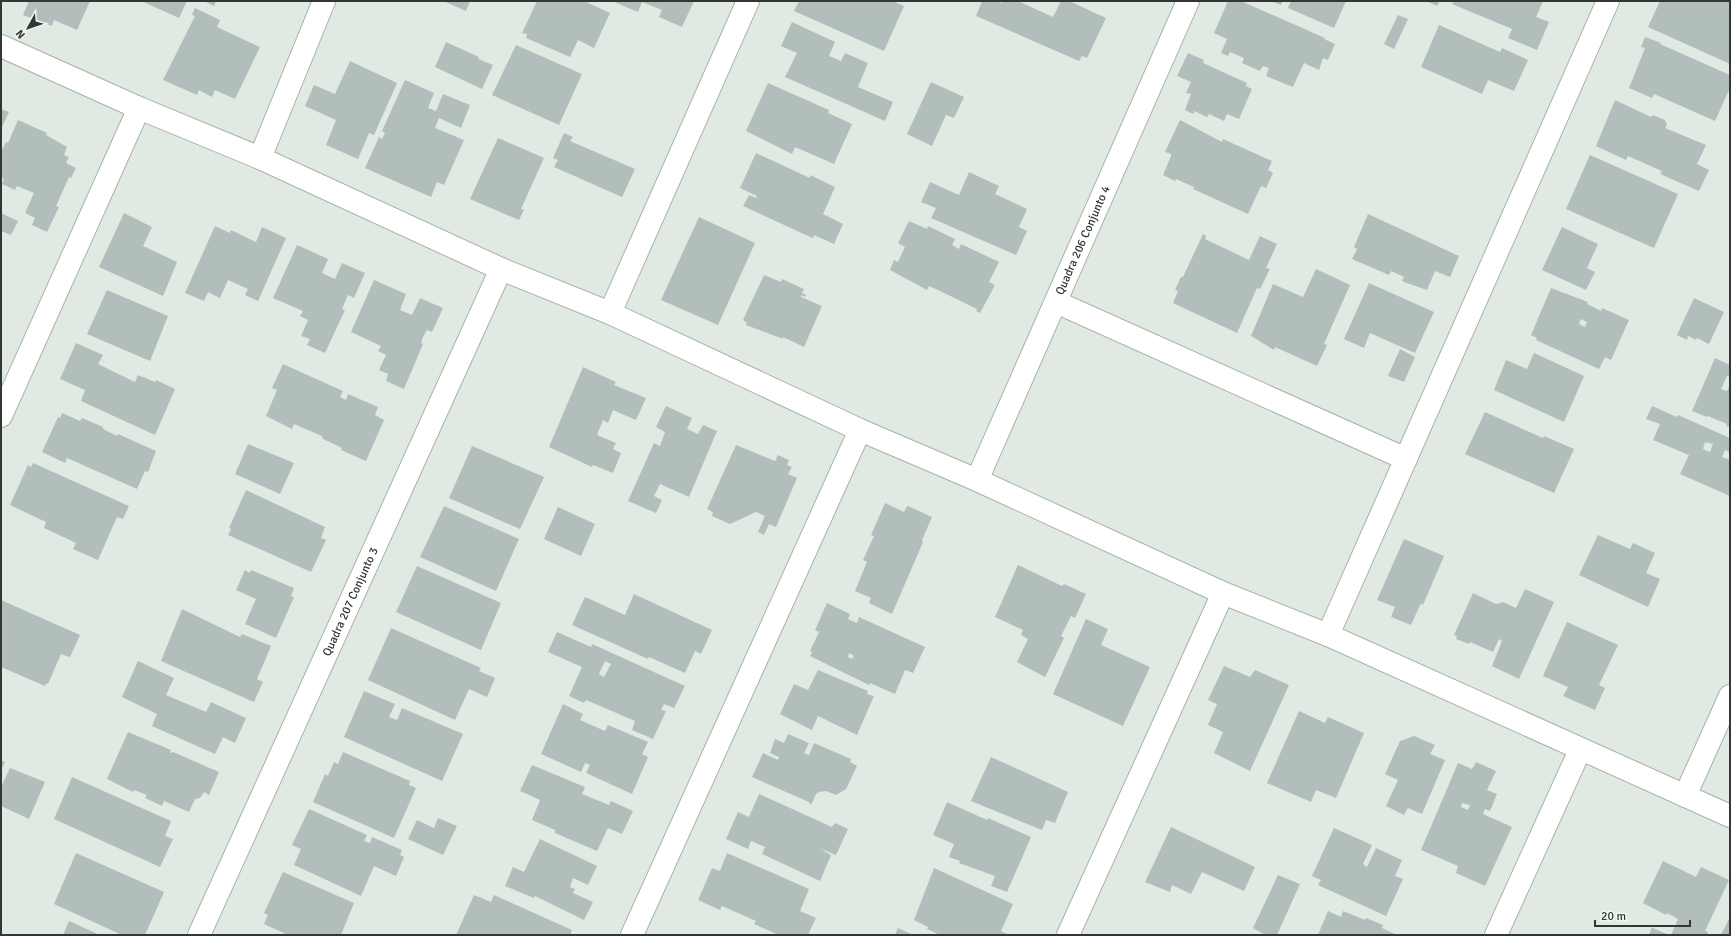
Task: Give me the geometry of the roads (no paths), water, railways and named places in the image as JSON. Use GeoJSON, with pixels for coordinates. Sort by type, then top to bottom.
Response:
{"type":"FeatureCollection","features":[{"type":"Feature","properties":{"kind":"street"},"geometry":{"type":"LineString","coordinates":[[260,158],[324,1]]}},
{"type":"Feature","properties":{"kind":"street"},"geometry":{"type":"LineString","coordinates":[[610,313],[748,1]]}},
{"type":"Feature","properties":{"kind":"street","name":"Quadra 206 Conjunto 4"},"geometry":{"type":"LineString","coordinates":[[977,480],[1188,1]]}},
{"type":"Feature","properties":{"kind":"street"},"geometry":{"type":"LineString","coordinates":[[1328,635],[1608,1]]}},
{"type":"Feature","properties":{"kind":"street"},"geometry":{"type":"LineString","coordinates":[[1,46],[139,108],[260,158],[501,269],[610,313],[860,430],[977,480],[1223,593],[1328,635],[1580,750],[1730,816]]}},
{"type":"Feature","properties":{"kind":"street"},"geometry":{"type":"LineString","coordinates":[[1,416],[139,108]]}},
{"type":"Feature","properties":{"kind":"street","name":"Quadra 207 Conjunto 3"},"geometry":{"type":"LineString","coordinates":[[198,935],[501,269]]}},
{"type":"Feature","properties":{"kind":"street"},"geometry":{"type":"LineString","coordinates":[[1056,302],[1406,459]]}},
{"type":"Feature","properties":{"kind":"street"},"geometry":{"type":"LineString","coordinates":[[632,935],[860,430]]}},
{"type":"Feature","properties":{"kind":"street"},"geometry":{"type":"LineString","coordinates":[[1068,935],[1223,593]]}},
{"type":"Feature","properties":{"kind":"street"},"geometry":{"type":"LineString","coordinates":[[1685,796],[1730,696]]}},
{"type":"Feature","properties":{"kind":"street"},"geometry":{"type":"LineString","coordinates":[[1496,935],[1580,750]]}}]}
